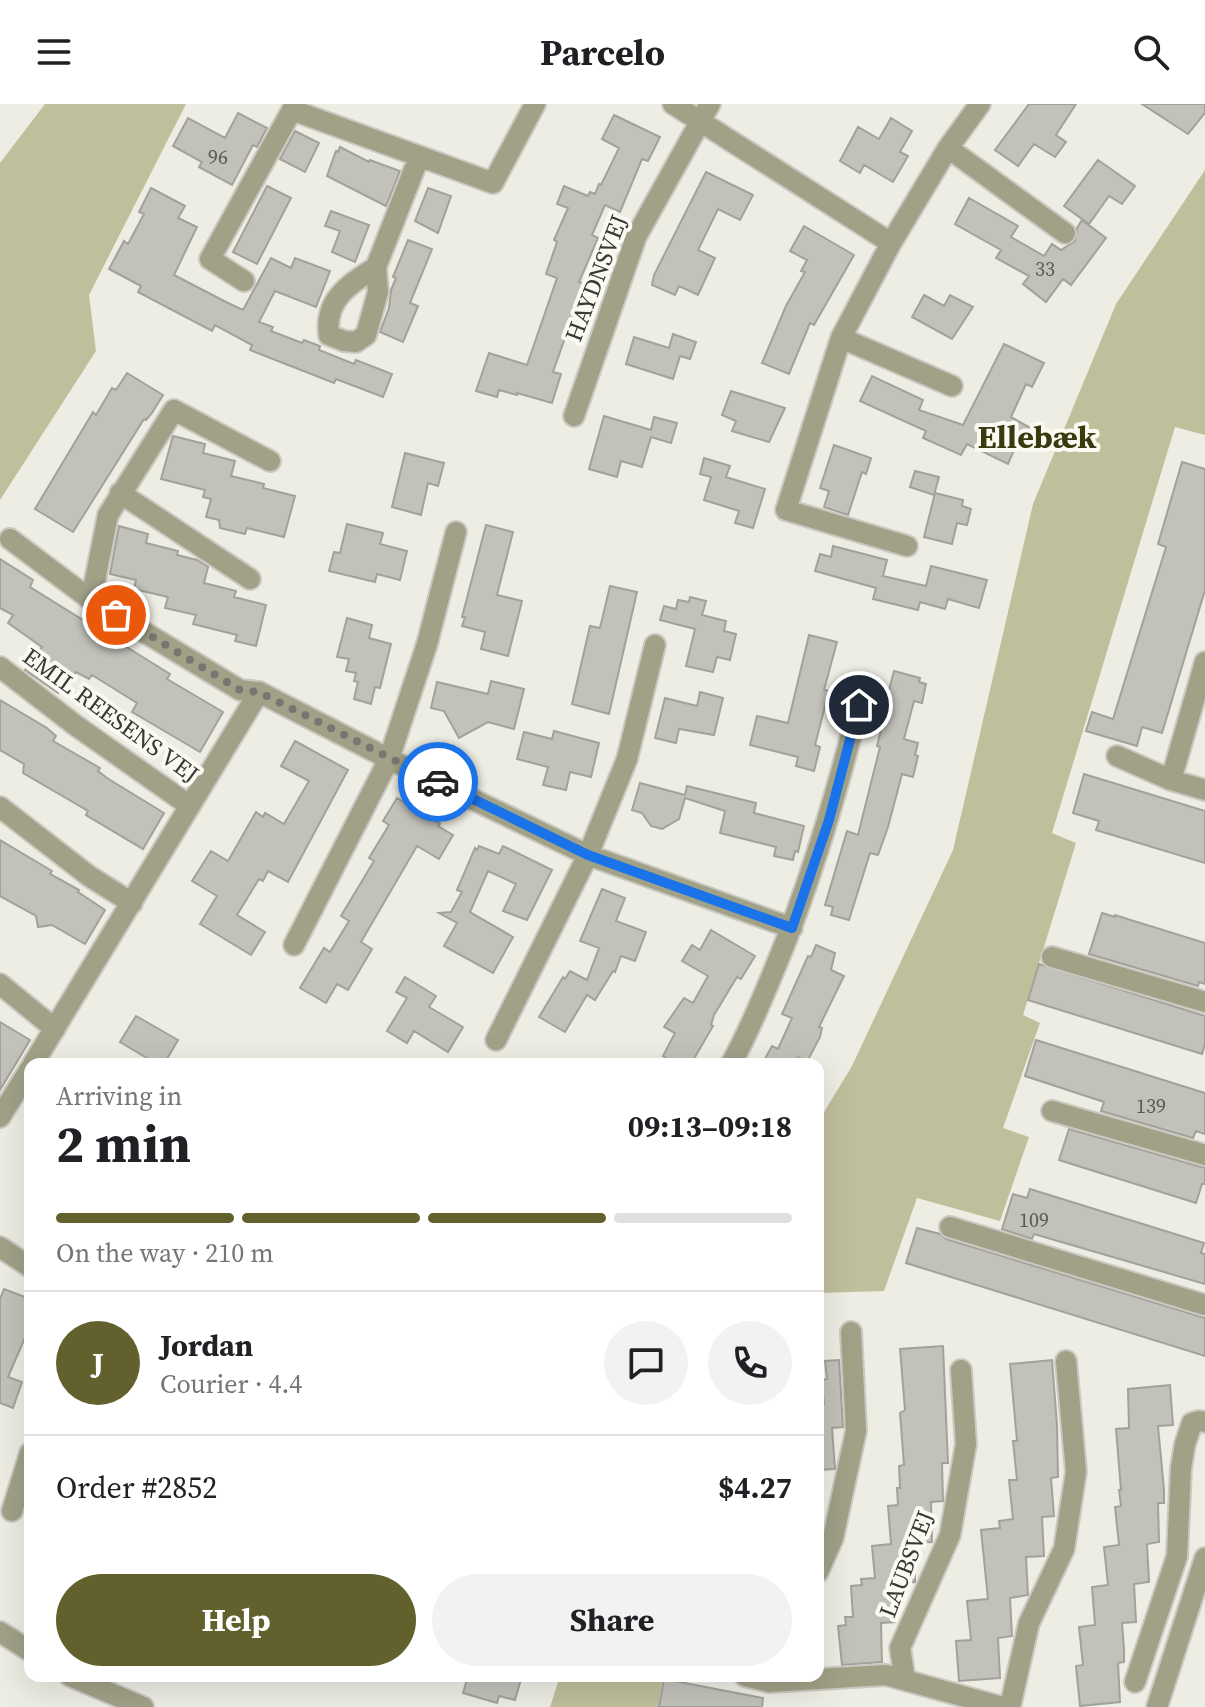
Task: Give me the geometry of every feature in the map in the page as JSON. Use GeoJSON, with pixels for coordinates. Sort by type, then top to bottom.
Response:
{"type":"FeatureCollection","features":[{"type":"Feature","properties":{"kind":"street"},"geometry":{"type":"LineString","coordinates":[[244,281],[210,259],[292,110],[493,183],[535,104]]}},
{"type":"Feature","properties":{"kind":"street"},"geometry":{"type":"LineString","coordinates":[[673,104],[705,112],[891,243]]}},
{"type":"Feature","properties":{"kind":"street"},"geometry":{"type":"LineString","coordinates":[[907,546],[786,510],[841,338],[891,243],[948,148],[980,104]]}},
{"type":"Feature","properties":{"kind":"street","name":"HAYDNSVEJ"},"geometry":{"type":"LineString","coordinates":[[574,416],[636,237],[705,112]]}},
{"type":"Feature","properties":{"kind":"street"},"geometry":{"type":"LineString","coordinates":[[948,148],[1065,233]]}},
{"type":"Feature","properties":{"kind":"street"},"geometry":{"type":"LineString","coordinates":[[376,267],[419,157]]}},
{"type":"Feature","properties":{"kind":"street"},"geometry":{"type":"LineString","coordinates":[[841,338],[952,386]]}},
{"type":"Feature","properties":{"kind":"street"},"geometry":{"type":"LineString","coordinates":[[91,600],[108,515],[174,410],[270,461]]}},
{"type":"Feature","properties":{"kind":"street"},"geometry":{"type":"LineString","coordinates":[[120,493],[250,579]]}},
{"type":"Feature","properties":{"kind":"street"},"geometry":{"type":"LineString","coordinates":[[294,945],[389,759],[427,644],[456,532]]}},
{"type":"Feature","properties":{"kind":"street"},"geometry":{"type":"LineString","coordinates":[[10,539],[91,600],[240,690],[259,692],[588,855],[792,928]]}},
{"type":"Feature","properties":{"kind":"street"},"geometry":{"type":"LineString","coordinates":[[496,1040],[588,855],[627,759],[655,645]]}},
{"type":"Feature","properties":{"kind":"street"},"geometry":{"type":"LineString","coordinates":[[1171,780],[1205,662]]}},
{"type":"Feature","properties":{"kind":"street","name":"EMIL REESENS VEJ"},"geometry":{"type":"LineString","coordinates":[[0,667],[75,725],[190,806]]}},
{"type":"Feature","properties":{"kind":"street","name":"EMIL REESENS VEJ"},"geometry":{"type":"LineString","coordinates":[[37,1058],[259,692]]}},
{"type":"Feature","properties":{"kind":"street"},"geometry":{"type":"LineString","coordinates":[[734,1058],[792,928],[829,820],[859,705]]}},
{"type":"Feature","properties":{"kind":"street"},"geometry":{"type":"LineString","coordinates":[[1117,756],[1171,780],[1205,790]]}},
{"type":"Feature","properties":{"kind":"street"},"geometry":{"type":"LineString","coordinates":[[0,807],[89,876],[132,903]]}},
{"type":"Feature","properties":{"kind":"street"},"geometry":{"type":"LineString","coordinates":[[1052,957],[1205,1002]]}},
{"type":"Feature","properties":{"kind":"street"},"geometry":{"type":"LineString","coordinates":[[0,984],[55,1029]]}},
{"type":"Feature","properties":{"kind":"street","name":"EMIL REESENS VEJ"},"geometry":{"type":"LineString","coordinates":[[1,1113],[24,1078]]}},
{"type":"Feature","properties":{"kind":"street"},"geometry":{"type":"LineString","coordinates":[[1052,1111],[1205,1155]]}},
{"type":"Feature","properties":{"kind":"street"},"geometry":{"type":"LineString","coordinates":[[950,1227],[1205,1305]]}},
{"type":"Feature","properties":{"kind":"street"},"geometry":{"type":"LineString","coordinates":[[0,1247],[24,1263]]}},
{"type":"Feature","properties":{"kind":"street"},"geometry":{"type":"LineString","coordinates":[[824,1558],[833,1538],[856,1431],[851,1332]]}},
{"type":"Feature","properties":{"kind":"street"},"geometry":{"type":"LineString","coordinates":[[1010,1707],[1029,1623],[1064,1549],[1076,1472],[1066,1361]]}},
{"type":"Feature","properties":{"kind":"street","name":"LAUBSVEJ"},"geometry":{"type":"LineString","coordinates":[[905,1680],[900,1648],[950,1535],[966,1444],[961,1370]]}},
{"type":"Feature","properties":{"kind":"street"},"geometry":{"type":"LineString","coordinates":[[1135,1682],[1177,1556],[1185,1444],[1192,1423],[1205,1422]]}},
{"type":"Feature","properties":{"kind":"street"},"geometry":{"type":"LineString","coordinates":[[12,1511],[24,1472]]}},
{"type":"Feature","properties":{"kind":"street"},"geometry":{"type":"LineString","coordinates":[[1157,1707],[1205,1558]]}},
{"type":"Feature","properties":{"kind":"street"},"geometry":{"type":"LineString","coordinates":[[0,1632],[24,1647]]}},
{"type":"Feature","properties":{"kind":"street"},"geometry":{"type":"LineString","coordinates":[[824,1677],[886,1675],[1002,1707]]}},
{"type":"Feature","properties":{"kind":"street"},"geometry":{"type":"LineString","coordinates":[[84,1682],[143,1707]]}},
{"type":"Feature","properties":{"kind":"green space"},"geometry":{"type":"Polygon","coordinates":[[[45,104],[186,104],[89,295],[96,351],[0,500],[0,163],[45,104]]]}},
{"type":"Feature","properties":{"kind":"green space"},"geometry":{"type":"Polygon","coordinates":[[[1205,170],[1205,435],[1175,427],[1052,833],[1076,843],[1023,1015],[1040,1023],[1003,1128],[1029,1137],[1000,1221],[917,1198],[884,1291],[824,1293],[824,1112],[852,1066],[953,850],[1033,504],[1116,304],[1205,170]]]}},
{"type":"Feature","properties":{"kind":"green space"},"geometry":{"type":"Polygon","coordinates":[[[558,1682],[662,1682],[658,1707],[550,1707],[558,1682]]]}},
{"type":"Feature","properties":{"kind":"building"},"geometry":{"type":"Polygon","coordinates":[[[1029,104],[1076,104],[1056,135],[1066,142],[1055,157],[1034,144],[1018,166],[995,150],[1029,104]]]}},
{"type":"Feature","properties":{"kind":"building"},"geometry":{"type":"Polygon","coordinates":[[[1142,104],[1205,104],[1205,113],[1188,134],[1142,104]]]}},
{"type":"Feature","properties":{"kind":"building"},"geometry":{"type":"Polygon","coordinates":[[[238,113],[267,128],[257,147],[253,145],[232,185],[199,167],[202,162],[173,146],[188,118],[225,138],[238,113]]]}},
{"type":"Feature","properties":{"kind":"building"},"geometry":{"type":"Polygon","coordinates":[[[614,115],[660,137],[648,161],[642,159],[620,212],[605,205],[592,235],[598,238],[579,282],[584,284],[553,372],[561,374],[552,403],[499,390],[497,397],[476,391],[489,353],[527,365],[557,278],[546,274],[557,242],[554,240],[568,208],[557,204],[564,186],[588,196],[590,192],[595,194],[601,185],[619,148],[602,139],[614,115]]]}},
{"type":"Feature","properties":{"kind":"building"},"geometry":{"type":"Polygon","coordinates":[[[891,118],[912,131],[900,152],[908,156],[893,182],[864,165],[860,173],[840,161],[858,127],[879,139],[891,118]]]}},
{"type":"Feature","properties":{"kind":"building"},"geometry":{"type":"Polygon","coordinates":[[[295,131],[319,143],[305,172],[280,159],[295,131]]]}},
{"type":"Feature","properties":{"kind":"building"},"geometry":{"type":"Polygon","coordinates":[[[340,147],[369,162],[400,171],[386,206],[327,176],[340,147]]]}},
{"type":"Feature","properties":{"kind":"building"},"geometry":{"type":"Polygon","coordinates":[[[1098,160],[1135,186],[1122,204],[1109,196],[1089,224],[1064,206],[1098,160]]]}},
{"type":"Feature","properties":{"kind":"building"},"geometry":{"type":"Polygon","coordinates":[[[706,172],[753,195],[740,220],[718,209],[698,250],[715,258],[698,295],[679,286],[675,295],[652,285],[654,275],[706,172]]]}},
{"type":"Feature","properties":{"kind":"building"},"geometry":{"type":"Polygon","coordinates":[[[267,186],[291,198],[257,264],[233,252],[267,186]]]}},
{"type":"Feature","properties":{"kind":"building"},"geometry":{"type":"Polygon","coordinates":[[[151,188],[185,206],[178,218],[197,227],[174,275],[243,310],[271,258],[291,268],[295,258],[330,271],[316,307],[275,291],[259,322],[273,327],[271,331],[302,343],[304,340],[320,346],[319,350],[354,364],[356,360],[392,374],[383,397],[336,379],[334,383],[250,350],[252,345],[215,325],[212,331],[138,292],[141,286],[109,269],[124,241],[128,244],[144,214],[139,212],[151,188]]]}},
{"type":"Feature","properties":{"kind":"building"},"geometry":{"type":"Polygon","coordinates":[[[428,188],[451,196],[438,233],[415,221],[428,188]]]}},
{"type":"Feature","properties":{"kind":"building"},"geometry":{"type":"Polygon","coordinates":[[[969,198],[1018,226],[1011,237],[1044,256],[1052,244],[1061,250],[1075,241],[1082,220],[1106,238],[1071,285],[1063,279],[1046,302],[1023,284],[1029,276],[996,258],[1001,250],[955,224],[969,198]]]}},
{"type":"Feature","properties":{"kind":"building"},"geometry":{"type":"Polygon","coordinates":[[[331,211],[369,225],[355,262],[332,252],[340,231],[325,226],[331,211]]]}},
{"type":"Feature","properties":{"kind":"building"},"geometry":{"type":"Polygon","coordinates":[[[804,226],[854,255],[814,325],[810,323],[789,374],[762,363],[786,306],[805,272],[801,271],[807,260],[790,251],[804,226]]]}},
{"type":"Feature","properties":{"kind":"building"},"geometry":{"type":"Polygon","coordinates":[[[408,240],[432,249],[410,303],[418,306],[403,342],[380,332],[389,308],[396,278],[393,277],[408,240]]]}},
{"type":"Feature","properties":{"kind":"building"},"geometry":{"type":"Polygon","coordinates":[[[924,295],[944,306],[950,295],[973,307],[952,339],[912,317],[924,295]]]}},
{"type":"Feature","properties":{"kind":"building"},"geometry":{"type":"Polygon","coordinates":[[[673,334],[696,342],[690,359],[680,356],[673,379],[626,364],[634,337],[669,348],[673,334]]]}},
{"type":"Feature","properties":{"kind":"building"},"geometry":{"type":"Polygon","coordinates":[[[1004,344],[1044,363],[1032,387],[1026,384],[1011,417],[1043,435],[1036,450],[1018,441],[1008,464],[967,444],[961,455],[923,438],[926,431],[860,401],[872,376],[923,400],[919,410],[963,425],[1004,344]]]}},
{"type":"Feature","properties":{"kind":"building"},"geometry":{"type":"Polygon","coordinates":[[[127,373],[163,395],[152,413],[144,419],[73,532],[35,509],[93,412],[96,415],[112,388],[116,390],[127,373]]]}},
{"type":"Feature","properties":{"kind":"building"},"geometry":{"type":"Polygon","coordinates":[[[731,391],[785,408],[769,442],[732,431],[736,421],[722,415],[731,391]]]}},
{"type":"Feature","properties":{"kind":"building"},"geometry":{"type":"Polygon","coordinates":[[[604,416],[651,430],[654,417],[677,423],[671,443],[651,437],[642,467],[621,461],[617,477],[589,469],[604,416]]]}},
{"type":"Feature","properties":{"kind":"building"},"geometry":{"type":"Polygon","coordinates":[[[173,436],[205,444],[203,453],[235,461],[231,476],[295,496],[284,537],[247,528],[245,534],[220,528],[219,520],[206,517],[211,499],[203,497],[205,490],[161,479],[173,436]]]}},
{"type":"Feature","properties":{"kind":"building"},"geometry":{"type":"Polygon","coordinates":[[[834,445],[871,458],[866,474],[862,472],[848,515],[824,507],[829,491],[820,488],[834,445]]]}},
{"type":"Feature","properties":{"kind":"building"},"geometry":{"type":"Polygon","coordinates":[[[405,453],[444,463],[438,486],[428,483],[421,515],[392,507],[405,453]]]}},
{"type":"Feature","properties":{"kind":"building"},"geometry":{"type":"Polygon","coordinates":[[[704,458],[730,466],[726,477],[765,489],[753,528],[735,523],[739,511],[704,500],[711,477],[700,474],[704,458]]]}},
{"type":"Feature","properties":{"kind":"building"},"geometry":{"type":"Polygon","coordinates":[[[1182,462],[1205,469],[1205,590],[1162,733],[1142,727],[1137,746],[1086,731],[1092,712],[1113,719],[1166,547],[1158,544],[1182,462]]]}},
{"type":"Feature","properties":{"kind":"building"},"geometry":{"type":"Polygon","coordinates":[[[915,471],[939,477],[934,495],[910,487],[915,471]]]}},
{"type":"Feature","properties":{"kind":"building"},"geometry":{"type":"Polygon","coordinates":[[[935,493],[963,500],[962,506],[971,509],[967,525],[957,523],[952,544],[924,537],[935,493]]]}},
{"type":"Feature","properties":{"kind":"building"},"geometry":{"type":"Polygon","coordinates":[[[347,524],[383,533],[380,544],[407,551],[400,580],[377,574],[375,582],[329,571],[334,552],[340,553],[347,524]]]}},
{"type":"Feature","properties":{"kind":"building"},"geometry":{"type":"Polygon","coordinates":[[[486,525],[513,532],[497,595],[522,601],[508,656],[481,649],[485,632],[462,626],[486,525]]]}},
{"type":"Feature","properties":{"kind":"building"},"geometry":{"type":"Polygon","coordinates":[[[119,526],[148,534],[146,543],[178,551],[177,555],[197,560],[208,567],[204,583],[236,591],[234,597],[266,605],[256,646],[235,641],[237,635],[193,624],[196,615],[165,608],[168,597],[134,589],[136,580],[110,574],[119,526]]]}},
{"type":"Feature","properties":{"kind":"building"},"geometry":{"type":"Polygon","coordinates":[[[833,546],[887,560],[883,576],[926,586],[931,566],[987,580],[979,608],[948,599],[945,609],[920,602],[918,610],[873,599],[876,588],[815,571],[820,554],[831,557],[833,546]]]}},
{"type":"Feature","properties":{"kind":"building"},"geometry":{"type":"Polygon","coordinates":[[[0,559],[33,580],[30,587],[170,674],[167,679],[223,712],[200,752],[132,712],[137,703],[92,675],[89,679],[76,672],[58,693],[25,670],[42,647],[8,623],[13,615],[0,608],[0,559]]]}},
{"type":"Feature","properties":{"kind":"building"},"geometry":{"type":"Polygon","coordinates":[[[610,586],[637,592],[609,714],[572,704],[590,626],[600,628],[610,586]]]}},
{"type":"Feature","properties":{"kind":"building"},"geometry":{"type":"Polygon","coordinates":[[[690,597],[706,601],[702,615],[726,621],[724,631],[736,634],[730,660],[717,657],[713,672],[686,666],[695,629],[660,620],[664,606],[676,609],[678,600],[689,602],[690,597]]]}},
{"type":"Feature","properties":{"kind":"building"},"geometry":{"type":"Polygon","coordinates":[[[347,618],[372,625],[369,638],[391,644],[380,688],[375,687],[371,704],[354,699],[358,682],[354,681],[356,673],[346,671],[349,659],[337,657],[347,618]]]}},
{"type":"Feature","properties":{"kind":"building"},"geometry":{"type":"Polygon","coordinates":[[[809,635],[837,642],[824,690],[829,691],[815,745],[820,747],[814,771],[796,766],[798,757],[750,745],[757,716],[788,723],[809,635]]]}},
{"type":"Feature","properties":{"kind":"building"},"geometry":{"type":"Polygon","coordinates":[[[894,671],[920,678],[919,682],[926,684],[922,703],[914,701],[904,739],[918,743],[915,755],[918,756],[913,777],[902,774],[878,855],[870,853],[849,920],[831,915],[833,907],[825,905],[847,831],[858,835],[880,747],[877,746],[880,725],[894,671]]]}},
{"type":"Feature","properties":{"kind":"building"},"geometry":{"type":"Polygon","coordinates":[[[491,681],[524,689],[514,729],[488,722],[459,738],[444,711],[431,708],[437,682],[488,694],[491,681]]]}},
{"type":"Feature","properties":{"kind":"building"},"geometry":{"type":"Polygon","coordinates":[[[700,692],[723,698],[714,735],[679,729],[676,743],[655,738],[665,698],[697,706],[700,692]]]}},
{"type":"Feature","properties":{"kind":"building"},"geometry":{"type":"Polygon","coordinates":[[[0,700],[47,728],[56,736],[53,741],[100,768],[98,771],[107,778],[164,813],[143,849],[86,815],[88,811],[23,773],[24,764],[0,750],[0,700]]]}},
{"type":"Feature","properties":{"kind":"building"},"geometry":{"type":"Polygon","coordinates":[[[554,731],[599,743],[591,777],[570,772],[566,790],[543,785],[548,767],[517,759],[524,732],[552,739],[554,731]]]}},
{"type":"Feature","properties":{"kind":"building"},"geometry":{"type":"Polygon","coordinates":[[[295,741],[348,770],[288,882],[268,871],[263,881],[259,879],[237,915],[265,932],[251,955],[200,924],[217,896],[192,881],[211,851],[228,861],[256,812],[263,817],[265,813],[284,824],[309,781],[281,766],[295,741]]]}},
{"type":"Feature","properties":{"kind":"building"},"geometry":{"type":"Polygon","coordinates":[[[1084,774],[1205,811],[1205,863],[1096,830],[1099,821],[1073,813],[1084,774]]]}},
{"type":"Feature","properties":{"kind":"building"},"geometry":{"type":"Polygon","coordinates":[[[640,783],[685,795],[687,786],[756,803],[754,813],[804,826],[798,852],[795,851],[793,860],[774,856],[776,847],[720,833],[725,811],[685,798],[679,819],[662,829],[651,826],[642,813],[632,810],[640,783]]]}},
{"type":"Feature","properties":{"kind":"building"},"geometry":{"type":"Polygon","coordinates":[[[397,798],[453,835],[439,859],[417,846],[361,942],[372,949],[348,990],[337,984],[326,1003],[300,988],[324,948],[330,952],[349,921],[341,916],[374,861],[369,858],[389,825],[383,821],[397,798]]]}},
{"type":"Feature","properties":{"kind":"building"},"geometry":{"type":"Polygon","coordinates":[[[0,840],[52,871],[50,874],[79,890],[105,910],[85,944],[52,925],[38,927],[36,916],[0,896],[0,840]]]}},
{"type":"Feature","properties":{"kind":"building"},"geometry":{"type":"Polygon","coordinates":[[[479,846],[499,854],[503,846],[552,870],[527,920],[503,911],[516,884],[488,871],[470,912],[513,937],[493,973],[444,946],[457,923],[439,913],[451,912],[462,892],[457,890],[475,848],[477,850],[479,846]]]}},
{"type":"Feature","properties":{"kind":"building"},"geometry":{"type":"Polygon","coordinates":[[[602,889],[625,898],[616,921],[646,932],[635,961],[621,956],[615,972],[595,1000],[587,995],[565,1032],[539,1017],[563,977],[565,979],[570,971],[587,980],[599,948],[580,941],[602,889]]]}},
{"type":"Feature","properties":{"kind":"building"},"geometry":{"type":"Polygon","coordinates":[[[1102,913],[1205,943],[1205,984],[1199,982],[1198,986],[1089,954],[1102,913]]]}},
{"type":"Feature","properties":{"kind":"building"},"geometry":{"type":"Polygon","coordinates":[[[711,930],[755,956],[741,979],[737,977],[714,1015],[713,1026],[694,1058],[666,1058],[663,1056],[675,1033],[664,1027],[684,998],[693,1003],[708,976],[682,961],[692,945],[700,950],[711,930]]]}},
{"type":"Feature","properties":{"kind":"building"},"geometry":{"type":"Polygon","coordinates":[[[816,945],[835,953],[831,970],[844,976],[819,1027],[822,1028],[820,1037],[809,1058],[765,1058],[772,1046],[778,1049],[792,1018],[782,1014],[808,956],[811,957],[816,945]]]}},
{"type":"Feature","properties":{"kind":"building"},"geometry":{"type":"Polygon","coordinates":[[[1039,964],[1205,1016],[1202,1054],[1028,1000],[1039,964]]]}},
{"type":"Feature","properties":{"kind":"building"},"geometry":{"type":"Polygon","coordinates":[[[405,977],[436,996],[429,1007],[463,1027],[448,1052],[414,1031],[407,1043],[387,1031],[407,998],[396,992],[405,977]]]}},
{"type":"Feature","properties":{"kind":"building"},"geometry":{"type":"Polygon","coordinates":[[[136,1016],[178,1040],[168,1058],[147,1058],[120,1042],[136,1016]]]}},
{"type":"Feature","properties":{"kind":"building"},"geometry":{"type":"Polygon","coordinates":[[[0,1022],[30,1040],[0,1090],[0,1022]]]}},
{"type":"Feature","properties":{"kind":"building"},"geometry":{"type":"Polygon","coordinates":[[[1036,1040],[1205,1093],[1205,1134],[1196,1131],[1193,1138],[1101,1111],[1104,1102],[1025,1076],[1036,1040]]]}},
{"type":"Feature","properties":{"kind":"building"},"geometry":{"type":"Polygon","coordinates":[[[1069,1129],[1205,1168],[1205,1184],[1202,1184],[1196,1203],[1059,1160],[1069,1129]]]}},
{"type":"Feature","properties":{"kind":"building"},"geometry":{"type":"Polygon","coordinates":[[[1030,1189],[1204,1243],[1201,1253],[1205,1254],[1205,1284],[1034,1234],[1032,1239],[1002,1229],[1013,1194],[1027,1198],[1030,1189]]]}},
{"type":"Feature","properties":{"kind":"building"},"geometry":{"type":"Polygon","coordinates":[[[917,1228],[1205,1318],[1205,1356],[906,1263],[917,1228]]]}},
{"type":"Feature","properties":{"kind":"building"},"geometry":{"type":"Polygon","coordinates":[[[4,1289],[24,1297],[24,1340],[8,1377],[22,1382],[13,1408],[0,1403],[0,1299],[4,1289]]]}},
{"type":"Feature","properties":{"kind":"building"},"geometry":{"type":"Polygon","coordinates":[[[943,1346],[948,1463],[942,1463],[943,1501],[931,1502],[932,1542],[915,1543],[915,1582],[894,1584],[895,1622],[881,1623],[882,1662],[842,1665],[838,1626],[846,1625],[845,1617],[853,1617],[851,1586],[862,1585],[861,1579],[875,1578],[872,1546],[891,1544],[888,1506],[898,1505],[899,1466],[904,1465],[900,1413],[905,1410],[900,1349],[943,1346]]]}},
{"type":"Feature","properties":{"kind":"building"},"geometry":{"type":"Polygon","coordinates":[[[839,1360],[843,1427],[832,1428],[835,1469],[824,1470],[824,1380],[827,1379],[825,1361],[839,1360]]]}},
{"type":"Feature","properties":{"kind":"building"},"geometry":{"type":"Polygon","coordinates":[[[1052,1360],[1058,1477],[1051,1478],[1054,1516],[1042,1517],[1044,1556],[1026,1557],[1028,1595],[1010,1598],[1012,1636],[998,1638],[1000,1678],[959,1681],[956,1641],[971,1640],[967,1601],[988,1599],[981,1530],[1000,1528],[999,1521],[1013,1519],[1009,1480],[1017,1480],[1013,1441],[1017,1441],[1010,1364],[1052,1360]]]}},
{"type":"Feature","properties":{"kind":"building"},"geometry":{"type":"Polygon","coordinates":[[[1170,1385],[1173,1425],[1158,1426],[1164,1490],[1164,1503],[1158,1503],[1159,1542],[1147,1544],[1149,1582],[1134,1584],[1136,1622],[1122,1623],[1124,1662],[1118,1663],[1120,1702],[1080,1706],[1076,1666],[1083,1665],[1079,1627],[1095,1625],[1092,1587],[1108,1585],[1104,1547],[1119,1545],[1115,1507],[1121,1506],[1121,1490],[1116,1429],[1129,1428],[1128,1389],[1170,1385]]]}},
{"type":"Feature","properties":{"kind":"building"},"geometry":{"type":"Polygon","coordinates":[[[466,1682],[520,1682],[515,1700],[499,1696],[497,1703],[463,1693],[466,1682]]]}},
{"type":"Feature","properties":{"kind":"building"},"geometry":{"type":"Polygon","coordinates":[[[663,1682],[680,1682],[763,1698],[762,1707],[659,1707],[663,1682]]]}},
{"type":"Feature","properties":{"kind":"way so far"},"geometry":{"type":"LineString","coordinates":[[116,615],[240,690],[259,692],[438,782]]}},
{"type":"Feature","properties":{"kind":"district","name":"Ellebæk"},"geometry":{"type":"Point","coordinates":[1037,437]}},
{"type":"Feature","properties":{"kind":"route"},"geometry":{"type":"LineString","coordinates":[[438,782],[588,855],[792,928],[829,820],[859,705]]}}]}
